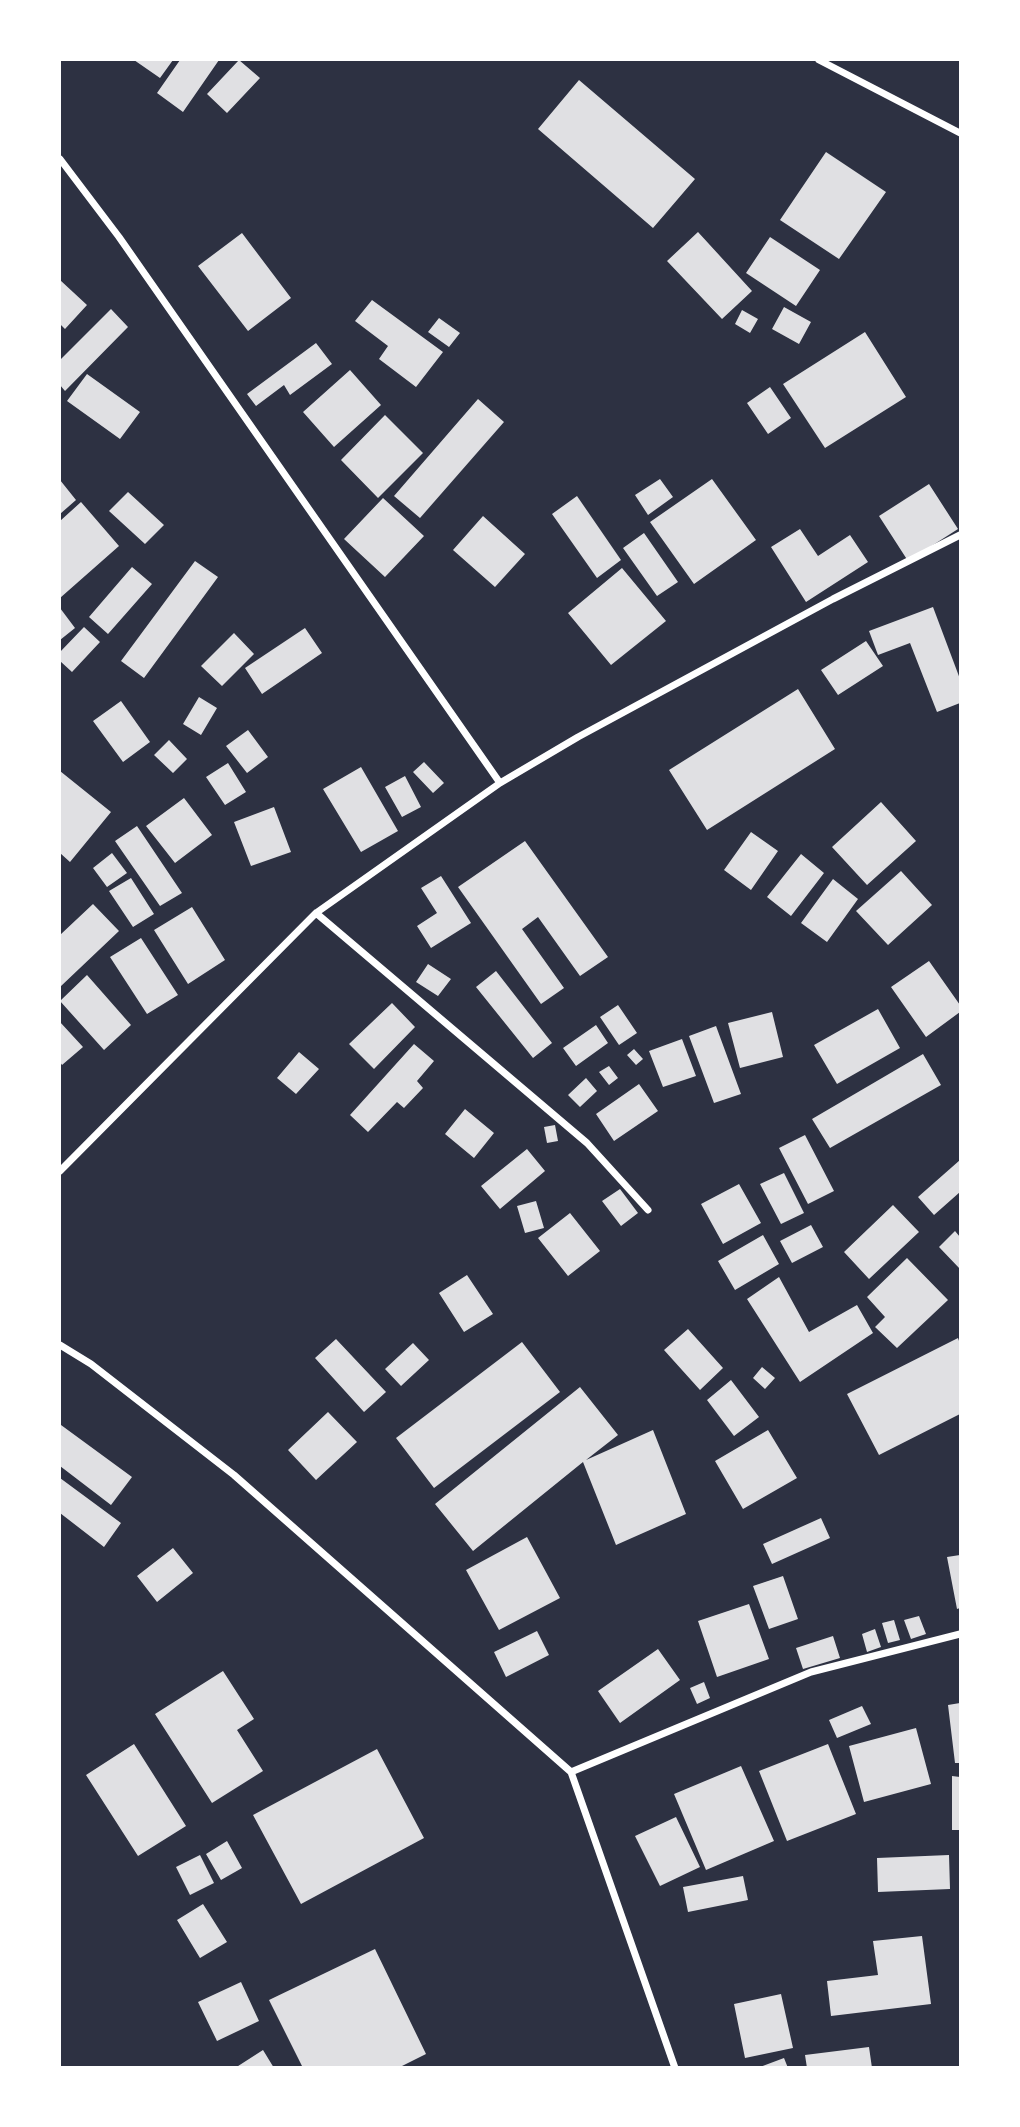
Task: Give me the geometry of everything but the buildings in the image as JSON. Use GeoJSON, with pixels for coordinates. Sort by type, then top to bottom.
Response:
{"type":"FeatureCollection","features":[{"type":"Feature","properties":{"kind":"street"},"geometry":{"type":"LineString","coordinates":[[819,60],[961,133]]}},
{"type":"Feature","properties":{"kind":"street"},"geometry":{"type":"LineString","coordinates":[[60,159],[119,237],[500,783]]}},
{"type":"Feature","properties":{"kind":"street"},"geometry":{"type":"LineString","coordinates":[[60,1171],[316,913],[500,783],[578,737],[833,598],[961,535]]}},
{"type":"Feature","properties":{"kind":"street"},"geometry":{"type":"LineString","coordinates":[[316,913],[587,1143],[648,1210]]}},
{"type":"Feature","properties":{"kind":"street"},"geometry":{"type":"LineString","coordinates":[[60,1345],[91,1364],[234,1475],[571,1773],[675,2067]]}},
{"type":"Feature","properties":{"kind":"street"},"geometry":{"type":"LineString","coordinates":[[571,1773],[811,1672],[961,1634]]}}]}
